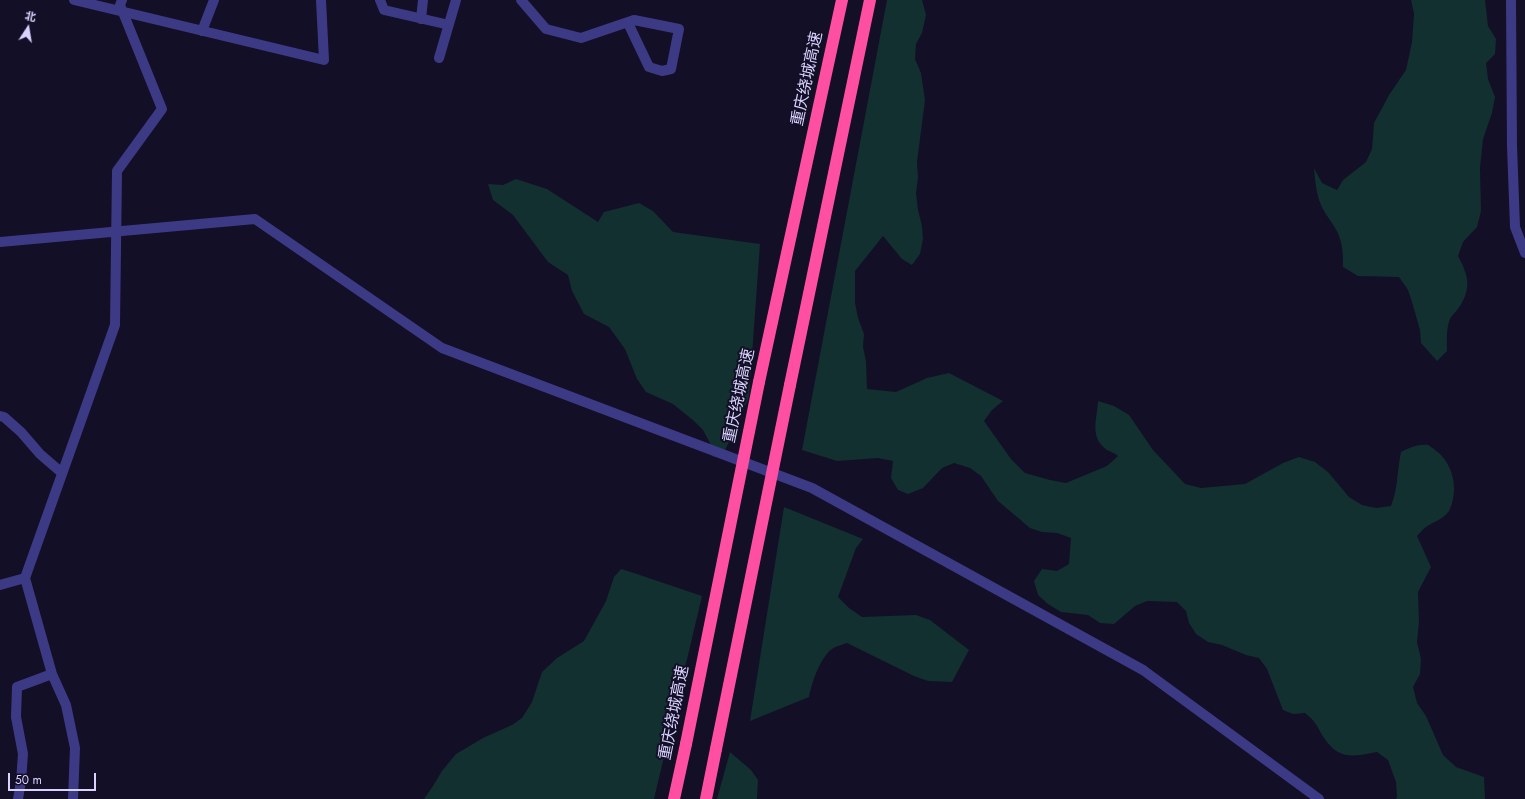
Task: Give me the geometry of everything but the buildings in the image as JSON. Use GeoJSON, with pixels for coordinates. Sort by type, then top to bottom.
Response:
{"type":"FeatureCollection","features":[{"type":"Feature","properties":{"kind":"highway","name":"重庆绕城高速"},"geometry":{"type":"LineString","coordinates":[[674,799],[759,382],[842,0]]}},
{"type":"Feature","properties":{"kind":"highway"},"geometry":{"type":"LineString","coordinates":[[706,799],[870,0]]}},
{"type":"Feature","properties":{"kind":"street"},"geometry":{"type":"LineString","coordinates":[[74,0],[324,60],[321,0]]}},
{"type":"Feature","properties":{"kind":"street"},"geometry":{"type":"LineString","coordinates":[[73,799],[75,748],[66,705],[52,674],[25,578],[114,325],[117,171],[162,109],[120,5],[122,0]]}},
{"type":"Feature","properties":{"kind":"street"},"geometry":{"type":"LineString","coordinates":[[202,31],[214,0]]}},
{"type":"Feature","properties":{"kind":"street"},"geometry":{"type":"LineString","coordinates":[[380,0],[384,10],[445,24]]}},
{"type":"Feature","properties":{"kind":"street"},"geometry":{"type":"LineString","coordinates":[[421,19],[423,0]]}},
{"type":"Feature","properties":{"kind":"street"},"geometry":{"type":"LineString","coordinates":[[439,58],[456,0]]}},
{"type":"Feature","properties":{"kind":"street"},"geometry":{"type":"LineString","coordinates":[[521,0],[546,29],[581,38],[634,20],[679,29],[671,69],[662,72],[649,67],[628,23]]}},
{"type":"Feature","properties":{"kind":"street"},"geometry":{"type":"LineString","coordinates":[[1511,0],[1512,146],[1515,228],[1525,253]]}},
{"type":"Feature","properties":{"kind":"street"},"geometry":{"type":"LineString","coordinates":[[0,242],[255,219],[442,348],[812,488],[1144,670],[1319,799]]}},
{"type":"Feature","properties":{"kind":"street"},"geometry":{"type":"LineString","coordinates":[[0,416],[4,417],[21,432],[40,454],[62,473]]}},
{"type":"Feature","properties":{"kind":"street"},"geometry":{"type":"LineString","coordinates":[[0,585],[25,578]]}},
{"type":"Feature","properties":{"kind":"street"},"geometry":{"type":"LineString","coordinates":[[18,799],[23,754],[16,717],[17,687],[52,674]]}},
{"type":"Feature","properties":{"kind":"green space"},"geometry":{"type":"Polygon","coordinates":[[[887,0],[922,0],[926,15],[922,33],[916,44],[915,59],[921,73],[925,100],[917,162],[918,177],[916,193],[923,239],[920,254],[912,265],[902,259],[883,236],[855,271],[855,303],[858,318],[864,334],[863,347],[866,361],[867,389],[896,392],[927,378],[949,373],[1003,401],[992,410],[984,421],[1011,459],[1025,473],[1066,483],[1107,466],[1118,456],[1107,450],[1098,440],[1095,428],[1098,401],[1114,406],[1129,415],[1153,450],[1185,484],[1201,488],[1245,484],[1283,463],[1299,457],[1315,462],[1328,472],[1349,497],[1362,505],[1376,508],[1391,506],[1395,493],[1401,452],[1417,446],[1431,446],[1447,462],[1453,478],[1454,495],[1447,514],[1426,527],[1417,536],[1431,567],[1418,592],[1419,622],[1417,642],[1421,659],[1420,674],[1413,687],[1417,703],[1426,716],[1443,755],[1456,767],[1484,777],[1485,799],[1396,799],[1396,782],[1388,760],[1377,752],[1359,755],[1345,755],[1339,753],[1328,743],[1317,725],[1305,713],[1293,714],[1283,710],[1267,669],[1259,658],[1246,655],[1222,645],[1208,642],[1196,634],[1189,623],[1186,611],[1177,602],[1147,601],[1135,606],[1114,624],[1100,623],[1088,615],[1061,612],[1048,604],[1038,595],[1034,581],[1042,569],[1057,571],[1069,564],[1071,538],[1057,533],[1042,532],[1030,528],[998,501],[981,476],[970,468],[954,463],[942,468],[923,488],[908,494],[898,490],[891,478],[893,461],[878,458],[837,461],[802,450],[887,0]]]}},
{"type":"Feature","properties":{"kind":"green space"},"geometry":{"type":"Polygon","coordinates":[[[1411,0],[1485,0],[1488,26],[1496,39],[1495,54],[1486,63],[1488,79],[1495,97],[1492,113],[1483,139],[1480,168],[1481,211],[1477,227],[1463,242],[1458,256],[1466,275],[1466,293],[1459,308],[1451,317],[1449,323],[1447,351],[1437,361],[1421,343],[1420,330],[1408,290],[1399,277],[1358,276],[1343,267],[1340,239],[1319,200],[1314,168],[1322,183],[1337,190],[1343,180],[1366,162],[1372,149],[1374,123],[1389,95],[1406,70],[1412,42],[1414,14],[1411,0]]]}},
{"type":"Feature","properties":{"kind":"green space"},"geometry":{"type":"Polygon","coordinates":[[[516,179],[547,189],[598,222],[604,212],[639,203],[653,211],[673,232],[760,244],[749,397],[742,413],[734,424],[731,438],[725,450],[713,457],[710,443],[703,430],[694,421],[673,404],[646,392],[637,379],[625,349],[609,327],[584,314],[572,291],[568,275],[548,262],[513,215],[493,200],[488,184],[503,185],[516,179]]]}},
{"type":"Feature","properties":{"kind":"green space"},"geometry":{"type":"Polygon","coordinates":[[[784,507],[863,539],[856,548],[838,597],[849,608],[862,617],[916,615],[930,620],[969,650],[952,682],[928,681],[914,676],[847,643],[832,649],[824,658],[814,678],[809,697],[750,721],[784,507]]]}},
{"type":"Feature","properties":{"kind":"green space"},"geometry":{"type":"Polygon","coordinates":[[[621,569],[702,596],[654,799],[424,799],[442,771],[456,754],[483,738],[512,725],[522,718],[532,702],[542,672],[557,658],[584,641],[606,601],[614,577],[621,569]]]}},
{"type":"Feature","properties":{"kind":"green space"},"geometry":{"type":"Polygon","coordinates":[[[730,752],[751,770],[758,780],[757,799],[717,799],[730,752]]]}}]}
